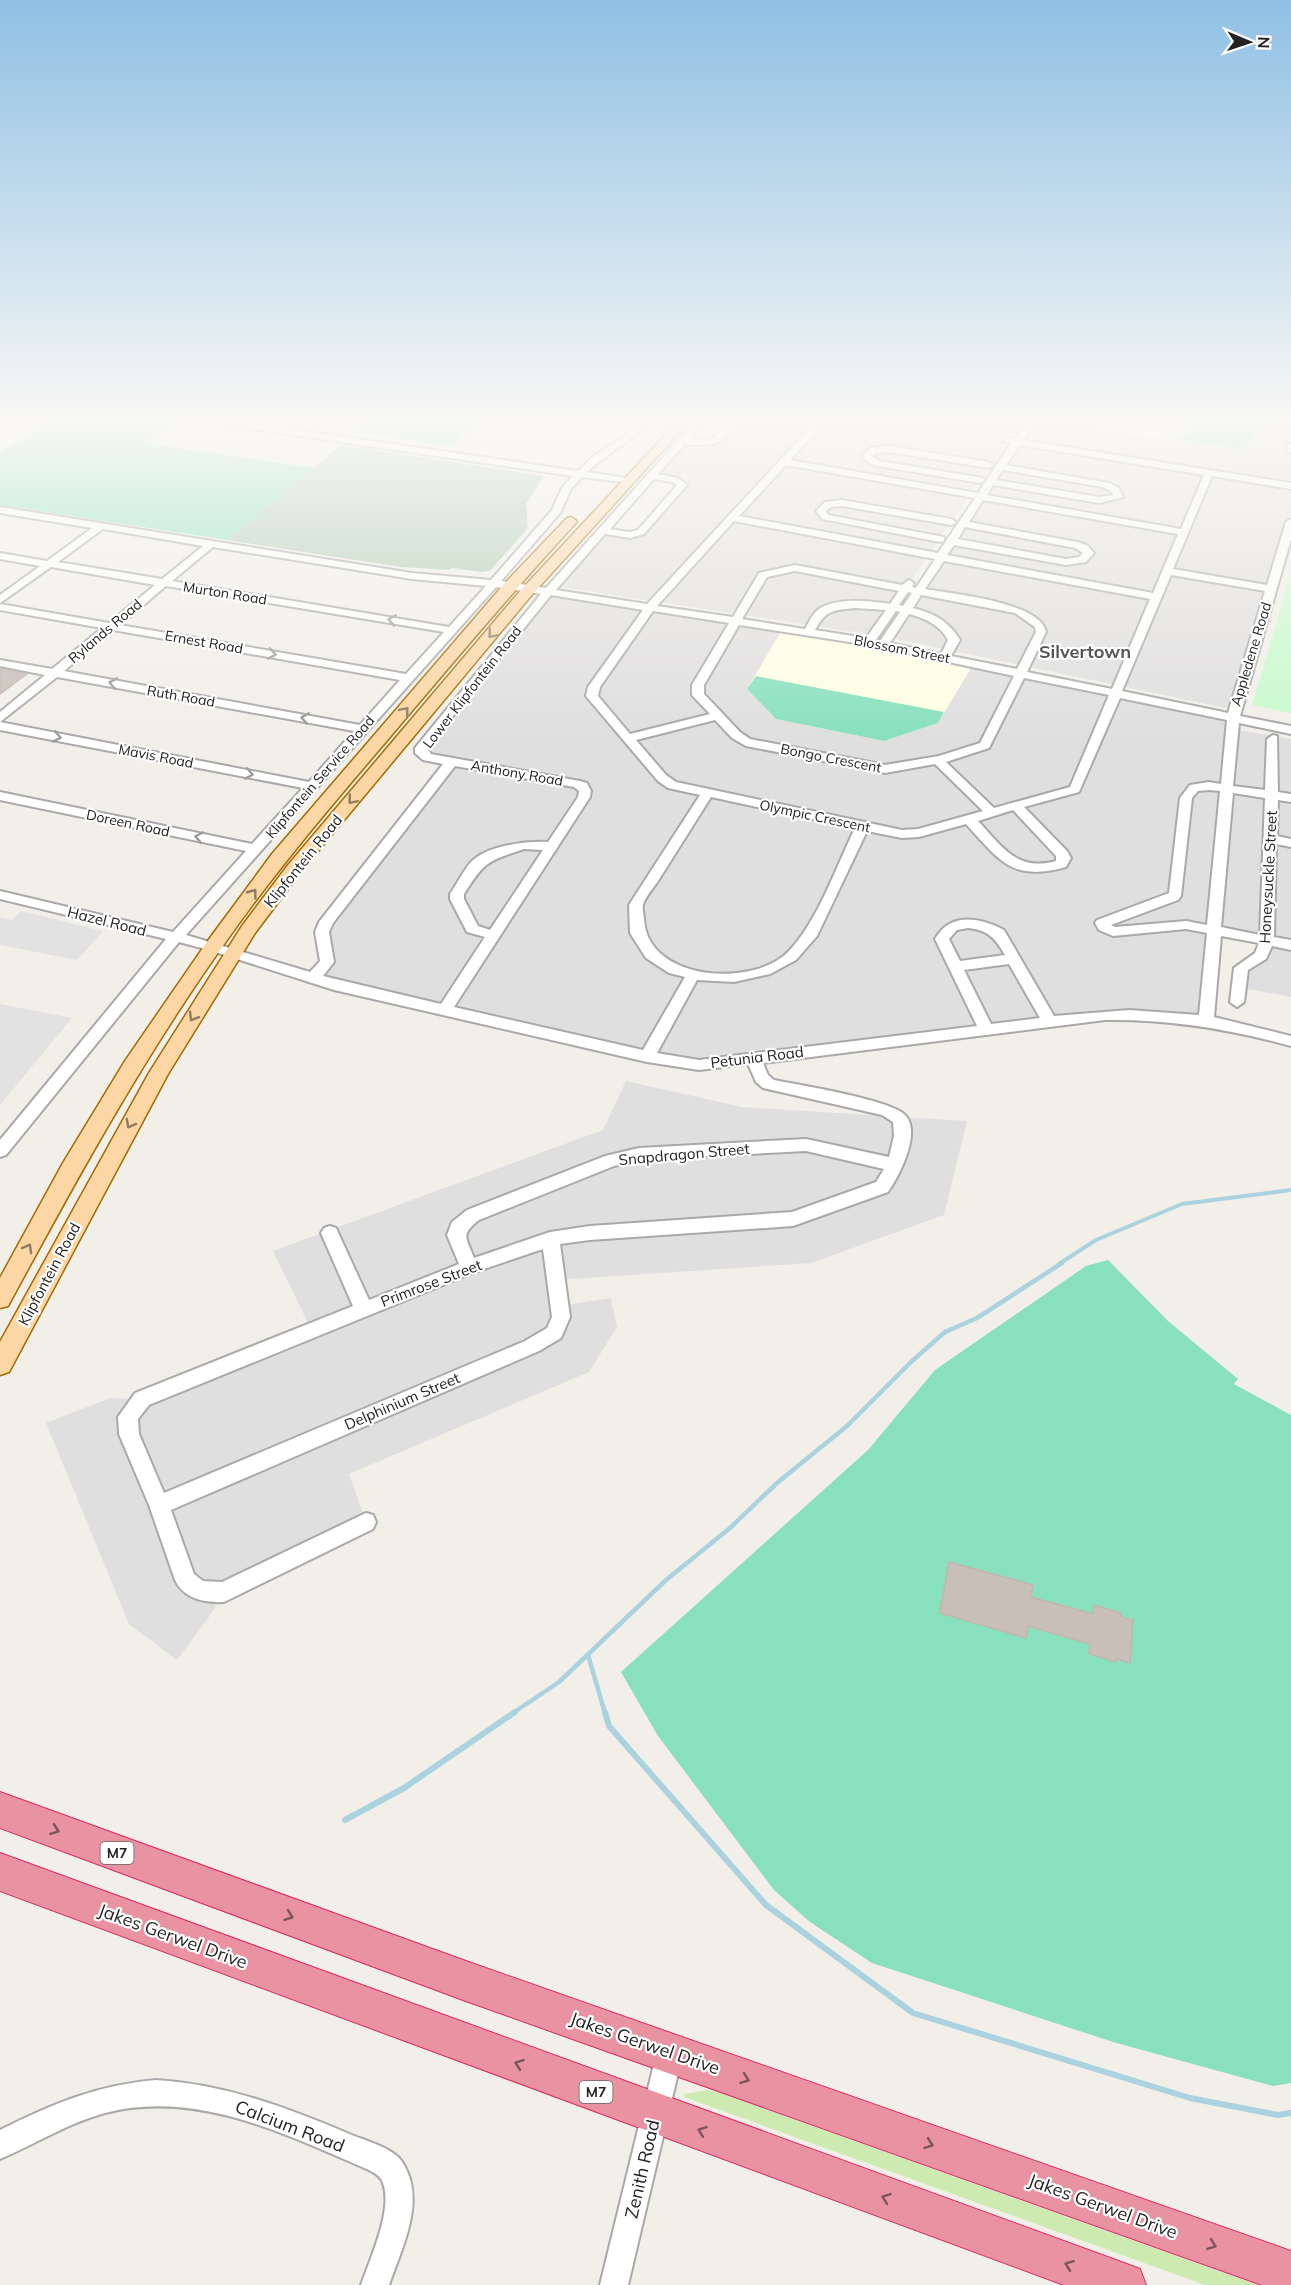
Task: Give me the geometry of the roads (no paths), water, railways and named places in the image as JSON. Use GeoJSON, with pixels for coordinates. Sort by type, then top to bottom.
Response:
{"type":"FeatureCollection","features":[{"type":"Feature","properties":{"kind":"highway","name":"Jakes Gerwel Drive"},"geometry":{"type":"LineString","coordinates":[[0,1810],[463,1980],[1291,2273]]}},
{"type":"Feature","properties":{"kind":"highway","name":"Jakes Gerwel Drive"},"geometry":{"type":"LineString","coordinates":[[0,1872],[1124,2285]]}},
{"type":"Feature","properties":{"kind":"main road","name":"Klipfontein Road"},"geometry":{"type":"LineString","coordinates":[[0,1365],[223,949],[278,858],[513,583],[570,523]]}},
{"type":"Feature","properties":{"kind":"main road","name":"Klipfontein Road"},"geometry":{"type":"LineString","coordinates":[[0,1299],[71,1169],[132,1066],[223,949],[294,869],[532,586],[589,523]]}},
{"type":"Feature","properties":{"kind":"street","name":"Blossom Street"},"geometry":{"type":"LineString","coordinates":[[80,523],[386,570],[412,576],[496,580],[885,641],[1234,714],[1291,730]]}},
{"type":"Feature","properties":{"kind":"street","name":"Klipfontein Service Road"},"geometry":{"type":"LineString","coordinates":[[0,1150],[136,983],[548,523]]}},
{"type":"Feature","properties":{"kind":"street","name":"Lower Klipfontein Road"},"geometry":{"type":"LineString","coordinates":[[313,979],[327,962],[322,932],[326,922],[452,761],[423,755],[421,748],[552,589],[610,523]]}},
{"type":"Feature","properties":{"kind":"street"},"geometry":{"type":"LineString","coordinates":[[603,531],[630,535],[641,532],[649,523]]}},
{"type":"Feature","properties":{"kind":"street"},"geometry":{"type":"LineString","coordinates":[[651,605],[728,523]]}},
{"type":"Feature","properties":{"kind":"street"},"geometry":{"type":"LineString","coordinates":[[753,523],[928,562],[1156,597]]}},
{"type":"Feature","properties":{"kind":"street"},"geometry":{"type":"LineString","coordinates":[[854,523],[940,539]]}},
{"type":"Feature","properties":{"kind":"street"},"geometry":{"type":"LineString","coordinates":[[885,641],[918,591],[928,562],[951,523]]}},
{"type":"Feature","properties":{"kind":"street"},"geometry":{"type":"LineString","coordinates":[[1129,523],[1183,532]]}},
{"type":"Feature","properties":{"kind":"street","name":"Olympic Crescent"},"geometry":{"type":"LineString","coordinates":[[651,605],[592,692],[594,701],[667,782],[707,793],[911,834],[1017,807],[1075,789],[1187,523]]}},
{"type":"Feature","properties":{"kind":"street","name":"Appledene Road"},"geometry":{"type":"LineString","coordinates":[[1206,1019],[1234,714],[1291,523]]}},
{"type":"Feature","properties":{"kind":"street"},"geometry":{"type":"LineString","coordinates":[[871,639],[906,588],[928,562],[951,541],[963,524],[1077,544],[1089,553],[1086,559],[1072,562],[951,541]]}},
{"type":"Feature","properties":{"kind":"street"},"geometry":{"type":"LineString","coordinates":[[0,600],[101,526]]}},
{"type":"Feature","properties":{"kind":"street"},"geometry":{"type":"LineString","coordinates":[[1018,553],[1028,536]]}},
{"type":"Feature","properties":{"kind":"street","name":"Rylands Road"},"geometry":{"type":"LineString","coordinates":[[0,718],[211,544]]}},
{"type":"Feature","properties":{"kind":"street","name":"Murton Road"},"geometry":{"type":"LineString","coordinates":[[0,556],[450,630]]}},
{"type":"Feature","properties":{"kind":"street"},"geometry":{"type":"LineString","coordinates":[[737,618],[763,575],[795,568],[918,591]]}},
{"type":"Feature","properties":{"kind":"street"},"geometry":{"type":"LineString","coordinates":[[1168,571],[1271,589]]}},
{"type":"Feature","properties":{"kind":"street","name":"Bongo Crescent"},"geometry":{"type":"LineString","coordinates":[[737,618],[696,691],[736,735],[746,741],[892,769],[985,745],[1042,629],[1024,613],[918,591]]}},
{"type":"Feature","properties":{"kind":"street"},"geometry":{"type":"LineString","coordinates":[[811,629],[819,614],[835,607],[856,604],[893,608],[933,618],[949,628],[954,640],[947,654]]}},
{"type":"Feature","properties":{"kind":"street","name":"Ernest Road"},"geometry":{"type":"LineString","coordinates":[[0,607],[408,678]]}},
{"type":"Feature","properties":{"kind":"street","name":"Ruth Road"},"geometry":{"type":"LineString","coordinates":[[0,663],[362,729]]}},
{"type":"Feature","properties":{"kind":"street","name":"Blossom Street"},"geometry":{"type":"LineString","coordinates":[[1234,714],[1291,721]]}},
{"type":"Feature","properties":{"kind":"street"},"geometry":{"type":"LineString","coordinates":[[627,738],[718,716]]}},
{"type":"Feature","properties":{"kind":"street","name":"Mavis Road"},"geometry":{"type":"LineString","coordinates":[[0,726],[311,786]]}},
{"type":"Feature","properties":{"kind":"street","name":"Honeysuckle Street"},"geometry":{"type":"LineString","coordinates":[[1237,1002],[1241,968],[1261,956],[1267,940],[1273,739]]}},
{"type":"Feature","properties":{"kind":"street"},"geometry":{"type":"LineString","coordinates":[[936,759],[992,813]]}},
{"type":"Feature","properties":{"kind":"street","name":"Anthony Road"},"geometry":{"type":"LineString","coordinates":[[444,1011],[584,797],[585,791],[583,786],[452,761]]}},
{"type":"Feature","properties":{"kind":"street"},"geometry":{"type":"LineString","coordinates":[[1291,798],[1201,786],[1189,792],[1186,798],[1176,893],[1173,897],[1102,923],[1107,930],[1119,932],[1180,925],[1291,945]]}},
{"type":"Feature","properties":{"kind":"street"},"geometry":{"type":"LineString","coordinates":[[707,793],[636,905],[633,921],[641,944],[652,955],[680,971],[693,975],[729,978],[755,975],[784,964],[799,953],[810,936],[863,826]]}},
{"type":"Feature","properties":{"kind":"street","name":"Doreen Road"},"geometry":{"type":"LineString","coordinates":[[0,796],[256,849]]}},
{"type":"Feature","properties":{"kind":"street"},"geometry":{"type":"LineString","coordinates":[[969,819],[1014,865],[1038,871],[1061,864],[1064,858],[1062,854],[1017,807]]}},
{"type":"Feature","properties":{"kind":"street"},"geometry":{"type":"LineString","coordinates":[[1270,839],[1291,843]]}},
{"type":"Feature","properties":{"kind":"street"},"geometry":{"type":"LineString","coordinates":[[493,935],[472,929],[457,899],[459,888],[476,866],[486,858],[528,843],[550,846]]}},
{"type":"Feature","properties":{"kind":"street","name":"Hazel Road"},"geometry":{"type":"LineString","coordinates":[[0,895],[223,949]]}},
{"type":"Feature","properties":{"kind":"street"},"geometry":{"type":"LineString","coordinates":[[986,1029],[942,939],[944,932],[954,925],[972,923],[987,926],[999,933],[1049,1021]]}},
{"type":"Feature","properties":{"kind":"street","name":"Petunia Road"},"geometry":{"type":"LineString","coordinates":[[223,949],[313,979],[682,1064],[699,1065],[1049,1021],[1136,1014],[1206,1019],[1291,1041]]}},
{"type":"Feature","properties":{"kind":"street"},"geometry":{"type":"LineString","coordinates":[[955,966],[1014,959]]}},
{"type":"Feature","properties":{"kind":"street"},"geometry":{"type":"LineString","coordinates":[[646,1057],[693,975]]}},
{"type":"Feature","properties":{"kind":"street","name":"Primrose Street"},"geometry":{"type":"LineString","coordinates":[[366,1522],[224,1592],[193,1587],[186,1580],[159,1505],[129,1434],[128,1417],[142,1399],[469,1267],[550,1239],[590,1233],[793,1219],[882,1187],[895,1165],[903,1128],[898,1116],[886,1110],[769,1084],[762,1078],[753,1058]]}},
{"type":"Feature","properties":{"kind":"street","name":"Snapdragon Street"},"geometry":{"type":"LineString","coordinates":[[469,1267],[456,1235],[463,1221],[483,1211],[622,1157],[806,1144],[895,1165]]}},
{"type":"Feature","properties":{"kind":"street"},"geometry":{"type":"LineString","coordinates":[[330,1233],[364,1309]]}},
{"type":"Feature","properties":{"kind":"street","name":"Delphinium Street"},"geometry":{"type":"LineString","coordinates":[[159,1505],[521,1350],[554,1333],[561,1317],[550,1239]]}},
{"type":"Feature","properties":{"kind":"street","name":"Zenith Road"},"geometry":{"type":"LineString","coordinates":[[614,2285],[670,2052]]}},
{"type":"Feature","properties":{"kind":"street","name":"Calcium Road"},"geometry":{"type":"LineString","coordinates":[[0,2145],[32,2129],[122,2096],[172,2094],[236,2104],[379,2160],[391,2169],[397,2182],[399,2199],[375,2285]]}},
{"type":"Feature","properties":{"kind":"waterway"},"geometry":{"type":"LineString","coordinates":[[1059,1264],[1096,1240],[1182,1204],[1291,1190]]}},
{"type":"Feature","properties":{"kind":"waterway"},"geometry":{"type":"LineString","coordinates":[[513,1713],[559,1682],[666,1580],[730,1528],[777,1483],[847,1426],[911,1362],[945,1332],[977,1318],[1062,1263]]}},
{"type":"Feature","properties":{"kind":"waterway"},"geometry":{"type":"LineString","coordinates":[[588,1655],[605,1713]]}},
{"type":"Feature","properties":{"kind":"waterway"},"geometry":{"type":"LineString","coordinates":[[345,1820],[404,1788],[515,1712]]}},
{"type":"Feature","properties":{"kind":"waterway"},"geometry":{"type":"LineString","coordinates":[[605,1712],[609,1726],[766,1905],[913,2013],[1190,2098],[1278,2115],[1291,2113]]}},
{"type":"Feature","properties":{"kind":"district","name":"Silvertown"},"geometry":{"type":"Point","coordinates":[1085,651]}}]}
